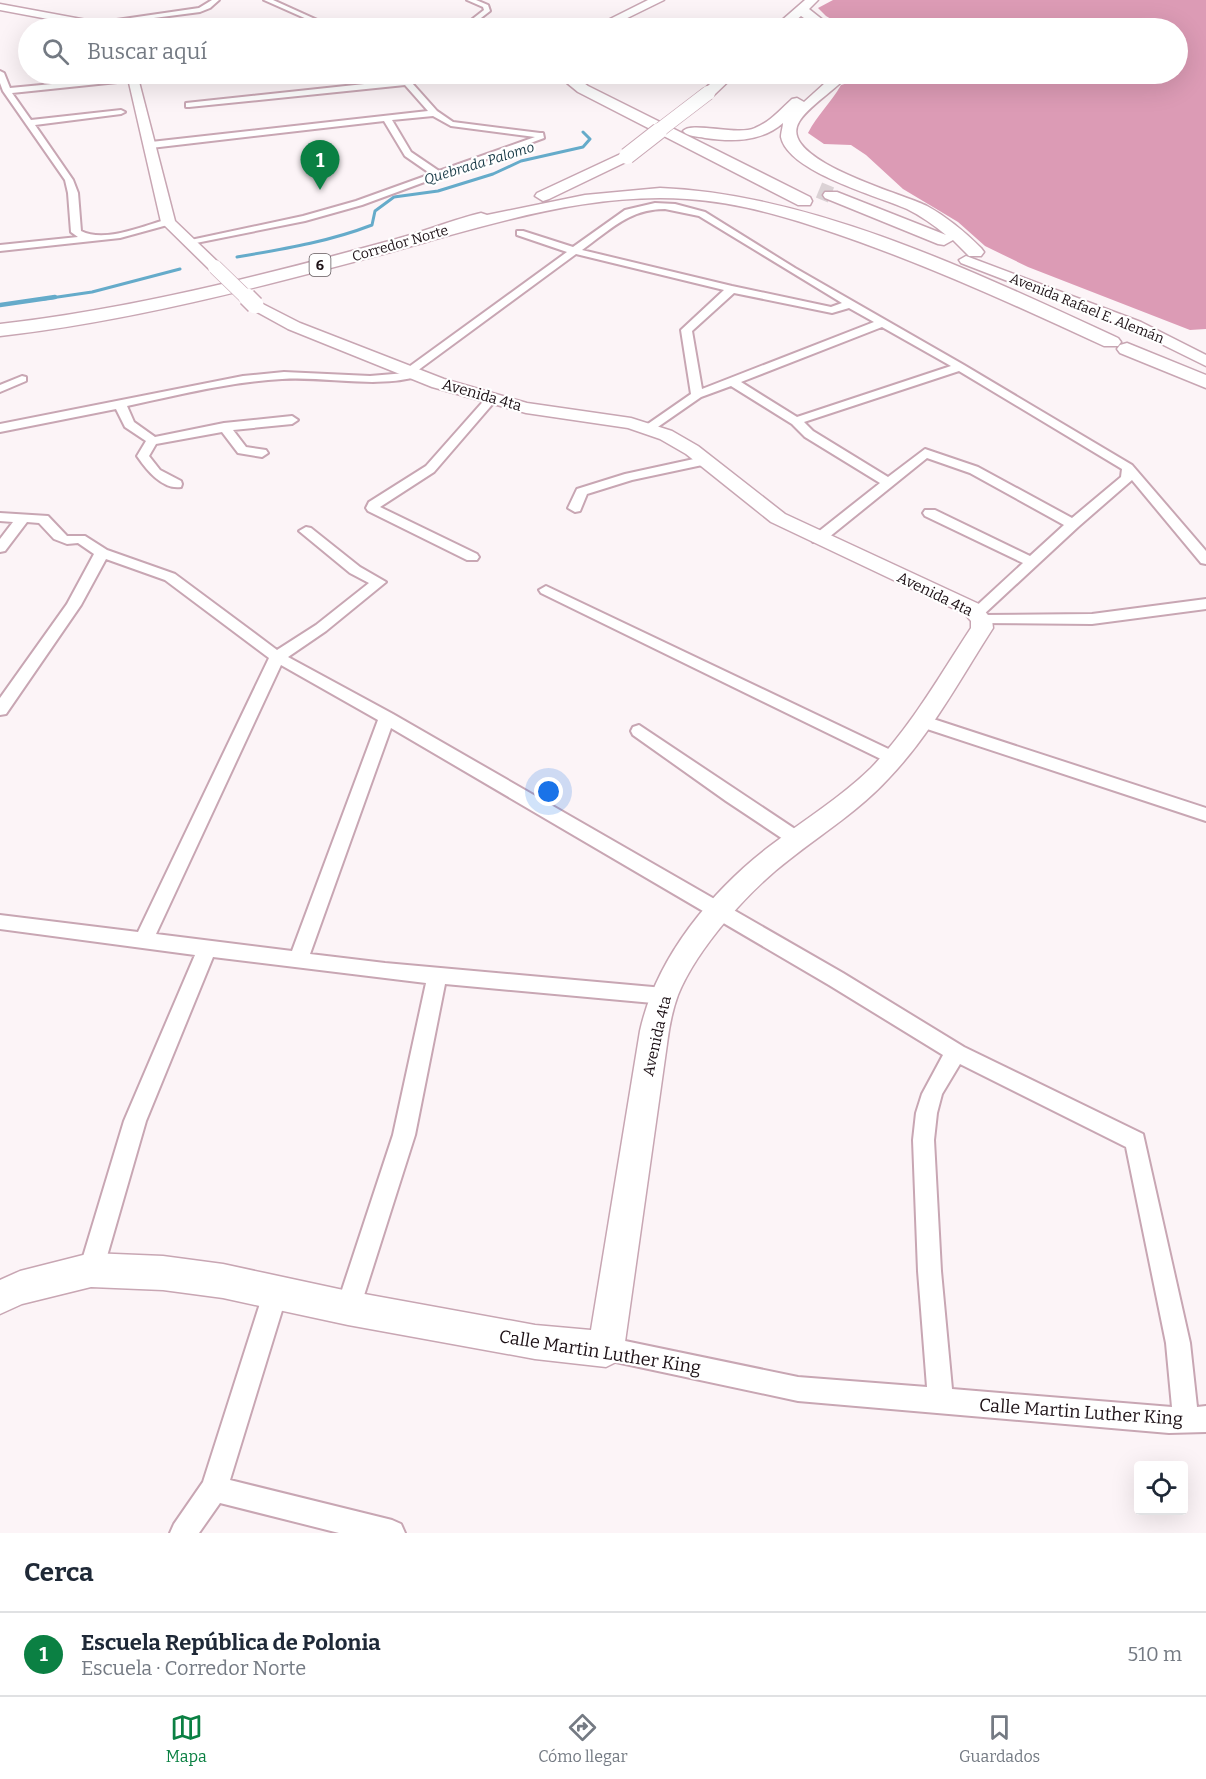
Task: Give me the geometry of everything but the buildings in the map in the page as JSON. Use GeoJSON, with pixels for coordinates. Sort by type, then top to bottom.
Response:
{"type":"FeatureCollection","features":[{"type":"Feature","properties":{"kind":"highway"},"geometry":{"type":"LineString","coordinates":[[619,18],[658,0]]}},
{"type":"Feature","properties":{"kind":"highway"},"geometry":{"type":"LineString","coordinates":[[630,18],[667,0]]}},
{"type":"Feature","properties":{"kind":"highway"},"geometry":{"type":"LineString","coordinates":[[783,18],[803,2],[807,16],[810,18]]}},
{"type":"Feature","properties":{"kind":"highway"},"geometry":{"type":"LineString","coordinates":[[576,84],[772,186],[851,219],[970,256]]}},
{"type":"Feature","properties":{"kind":"highway"},"geometry":{"type":"LineString","coordinates":[[590,84],[798,181]]}},
{"type":"Feature","properties":{"kind":"highway","name":"Corredor Norte"},"geometry":{"type":"LineString","coordinates":[[700,92],[705,84]]}},
{"type":"Feature","properties":{"kind":"highway","name":"Corredor Norte"},"geometry":{"type":"LineString","coordinates":[[0,330],[104,316],[169,304],[259,282],[463,225],[567,186],[621,154],[713,84]]}},
{"type":"Feature","properties":{"kind":"highway"},"geometry":{"type":"LineString","coordinates":[[690,131],[735,136],[754,134],[767,129],[817,84]]}},
{"type":"Feature","properties":{"kind":"highway"},"geometry":{"type":"LineString","coordinates":[[831,84],[791,121],[787,137],[793,148],[814,165],[907,202],[935,218],[970,256]]}},
{"type":"Feature","properties":{"kind":"highway","name":"Corredor Norte"},"geometry":{"type":"LineString","coordinates":[[0,321],[95,308],[166,295],[335,252],[527,194],[621,154]]}},
{"type":"Feature","properties":{"kind":"highway"},"geometry":{"type":"LineString","coordinates":[[463,225],[554,205],[624,195],[660,193],[738,199],[802,215],[925,260],[999,290],[1206,382]]}},
{"type":"Feature","properties":{"kind":"highway"},"geometry":{"type":"LineString","coordinates":[[831,195],[970,256]]}},
{"type":"Feature","properties":{"kind":"street"},"geometry":{"type":"LineString","coordinates":[[138,18],[200,10],[208,8],[216,0]]}},
{"type":"Feature","properties":{"kind":"street"},"geometry":{"type":"LineString","coordinates":[[267,0],[309,18]]}},
{"type":"Feature","properties":{"kind":"street"},"geometry":{"type":"LineString","coordinates":[[470,0],[486,6],[487,11],[478,18]]}},
{"type":"Feature","properties":{"kind":"street"},"geometry":{"type":"LineString","coordinates":[[0,7],[60,18]]}},
{"type":"Feature","properties":{"kind":"street"},"geometry":{"type":"LineString","coordinates":[[0,73],[7,90],[69,180],[73,193],[76,232],[88,238]]}},
{"type":"Feature","properties":{"kind":"street"},"geometry":{"type":"LineString","coordinates":[[7,90],[61,84]]}},
{"type":"Feature","properties":{"kind":"street"},"geometry":{"type":"LineString","coordinates":[[0,248],[120,235],[168,222],[135,84]]}},
{"type":"Feature","properties":{"kind":"street"},"geometry":{"type":"LineString","coordinates":[[189,105],[389,84]]}},
{"type":"Feature","properties":{"kind":"street"},"geometry":{"type":"LineString","coordinates":[[189,243],[305,218],[359,203],[540,138],[540,135],[458,126],[434,113],[410,84]]}},
{"type":"Feature","properties":{"kind":"street"},"geometry":{"type":"LineString","coordinates":[[29,123],[121,112]]}},
{"type":"Feature","properties":{"kind":"street"},"geometry":{"type":"LineString","coordinates":[[151,145],[434,113]]}},
{"type":"Feature","properties":{"kind":"street"},"geometry":{"type":"LineString","coordinates":[[387,119],[408,154],[438,175]]}},
{"type":"Feature","properties":{"kind":"street"},"geometry":{"type":"LineString","coordinates":[[0,428],[166,393],[273,376],[330,375],[396,379],[413,373],[510,296],[634,209],[687,208],[702,214],[1128,468],[1206,560]]}},
{"type":"Feature","properties":{"kind":"street","name":"Avenida 4ta"},"geometry":{"type":"LineString","coordinates":[[168,222],[255,305],[294,326],[438,383],[526,408],[619,421],[648,428],[692,450],[778,518],[979,616],[982,628],[921,721],[893,758],[864,789],[753,875],[684,960],[664,996],[653,1040],[631,1164],[606,1350]]}},
{"type":"Feature","properties":{"kind":"street"},"geometry":{"type":"LineString","coordinates":[[520,233],[575,251],[732,289],[832,310],[850,304]]}},
{"type":"Feature","properties":{"kind":"street","name":"Avenida Rafael E. Alemán"},"geometry":{"type":"LineString","coordinates":[[970,256],[1145,320],[1206,348]]}},
{"type":"Feature","properties":{"kind":"street","name":"Avenida Rafael E. Alemán"},"geometry":{"type":"LineString","coordinates":[[970,256],[1135,325],[1206,361]]}},
{"type":"Feature","properties":{"kind":"street"},"geometry":{"type":"LineString","coordinates":[[697,395],[686,330],[732,289]]}},
{"type":"Feature","properties":{"kind":"street"},"geometry":{"type":"LineString","coordinates":[[648,428],[697,395],[882,323]]}},
{"type":"Feature","properties":{"kind":"street"},"geometry":{"type":"LineString","coordinates":[[796,421],[960,367]]}},
{"type":"Feature","properties":{"kind":"street"},"geometry":{"type":"LineString","coordinates":[[0,389],[22,379]]}},
{"type":"Feature","properties":{"kind":"street"},"geometry":{"type":"LineString","coordinates":[[731,381],[796,421],[809,434],[889,483]]}},
{"type":"Feature","properties":{"kind":"street"},"geometry":{"type":"LineString","coordinates":[[472,557],[374,508],[374,505],[430,469],[492,398]]}},
{"type":"Feature","properties":{"kind":"street"},"geometry":{"type":"LineString","coordinates":[[120,404],[126,420],[152,441]]}},
{"type":"Feature","properties":{"kind":"street"},"geometry":{"type":"LineString","coordinates":[[176,484],[156,473],[143,456],[152,441],[224,427],[292,420]]}},
{"type":"Feature","properties":{"kind":"street"},"geometry":{"type":"LineString","coordinates":[[224,427],[242,450],[262,453]]}},
{"type":"Feature","properties":{"kind":"street"},"geometry":{"type":"LineString","coordinates":[[818,539],[926,453],[974,470],[1073,524]]}},
{"type":"Feature","properties":{"kind":"street"},"geometry":{"type":"LineString","coordinates":[[575,508],[582,492],[629,477],[704,461]]}},
{"type":"Feature","properties":{"kind":"street"},"geometry":{"type":"LineString","coordinates":[[979,616],[1032,562],[1127,478],[1128,468]]}},
{"type":"Feature","properties":{"kind":"street"},"geometry":{"type":"LineString","coordinates":[[930,513],[1032,562]]}},
{"type":"Feature","properties":{"kind":"street"},"geometry":{"type":"LineString","coordinates":[[0,517],[43,519],[58,538],[68,542],[80,539],[102,553],[170,577],[277,657],[387,718],[836,979],[957,1053],[1135,1141],[1196,1419]]}},
{"type":"Feature","properties":{"kind":"street"},"geometry":{"type":"LineString","coordinates":[[0,548],[23,518]]}},
{"type":"Feature","properties":{"kind":"street"},"geometry":{"type":"LineString","coordinates":[[143,941],[277,657],[321,628],[323,624],[379,582],[355,570],[306,531]]}},
{"type":"Feature","properties":{"kind":"street"},"geometry":{"type":"LineString","coordinates":[[0,710],[74,605],[102,553]]}},
{"type":"Feature","properties":{"kind":"street"},"geometry":{"type":"LineString","coordinates":[[546,590],[893,758]]}},
{"type":"Feature","properties":{"kind":"street"},"geometry":{"type":"LineString","coordinates":[[979,616],[1092,619],[1206,604]]}},
{"type":"Feature","properties":{"kind":"street"},"geometry":{"type":"LineString","coordinates":[[299,958],[387,718]]}},
{"type":"Feature","properties":{"kind":"street"},"geometry":{"type":"LineString","coordinates":[[921,721],[1206,815]]}},
{"type":"Feature","properties":{"kind":"street"},"geometry":{"type":"LineString","coordinates":[[639,731],[732,797],[798,840]]}},
{"type":"Feature","properties":{"kind":"street"},"geometry":{"type":"LineString","coordinates":[[2,926],[299,958],[385,971],[664,996]]}},
{"type":"Feature","properties":{"kind":"street"},"geometry":{"type":"LineString","coordinates":[[91,1270],[135,1121],[207,949]]}},
{"type":"Feature","properties":{"kind":"street"},"geometry":{"type":"LineString","coordinates":[[348,1308],[404,1134],[438,975]]}},
{"type":"Feature","properties":{"kind":"street"},"geometry":{"type":"LineString","coordinates":[[941,1402],[928,1260],[924,1123],[930,1098],[939,1076],[957,1053]]}},
{"type":"Feature","properties":{"kind":"street","name":"Calle Martin Luther King"},"geometry":{"type":"LineString","coordinates":[[0,1297],[20,1288],[91,1270],[163,1273],[223,1281],[348,1308],[535,1342],[606,1350],[798,1389],[1169,1420],[1196,1419]]}},
{"type":"Feature","properties":{"kind":"street"},"geometry":{"type":"LineString","coordinates":[[183,1533],[214,1489],[276,1291]]}},
{"type":"Feature","properties":{"kind":"street"},"geometry":{"type":"LineString","coordinates":[[214,1489],[392,1533]]}},
{"type":"Feature","properties":{"kind":"shaded area"},"geometry":{"type":"Polygon","coordinates":[[[833,0],[1206,0],[1206,329],[1190,330],[1028,267],[985,246],[958,222],[903,189],[866,155],[851,145],[824,144],[808,133],[841,85],[844,84],[1188,84],[1188,18],[829,18],[818,8],[833,0]]]}},
{"type":"Feature","properties":{"kind":"waterway","name":"Quebrada Palomo"},"geometry":{"type":"LineString","coordinates":[[237,257],[322,240],[372,225],[375,211],[394,197],[438,191],[493,174],[521,161],[583,147],[590,139],[583,132]]}},
{"type":"Feature","properties":{"kind":"waterway","name":"Quebrada Palomo"},"geometry":{"type":"LineString","coordinates":[[44,299],[92,292],[180,269]]}},
{"type":"Feature","properties":{"kind":"waterway","name":"Quebrada Palomo"},"geometry":{"type":"LineString","coordinates":[[0,305],[55,297]]}},
{"type":"Feature","properties":{"kind":"tunnel"},"geometry":{"type":"LineString","coordinates":[[819,190],[831,195]]}},
{"type":"Feature","properties":{"kind":"place","name":"Escuela República de Polonia"},"geometry":{"type":"Point","coordinates":[320,190]}}]}
